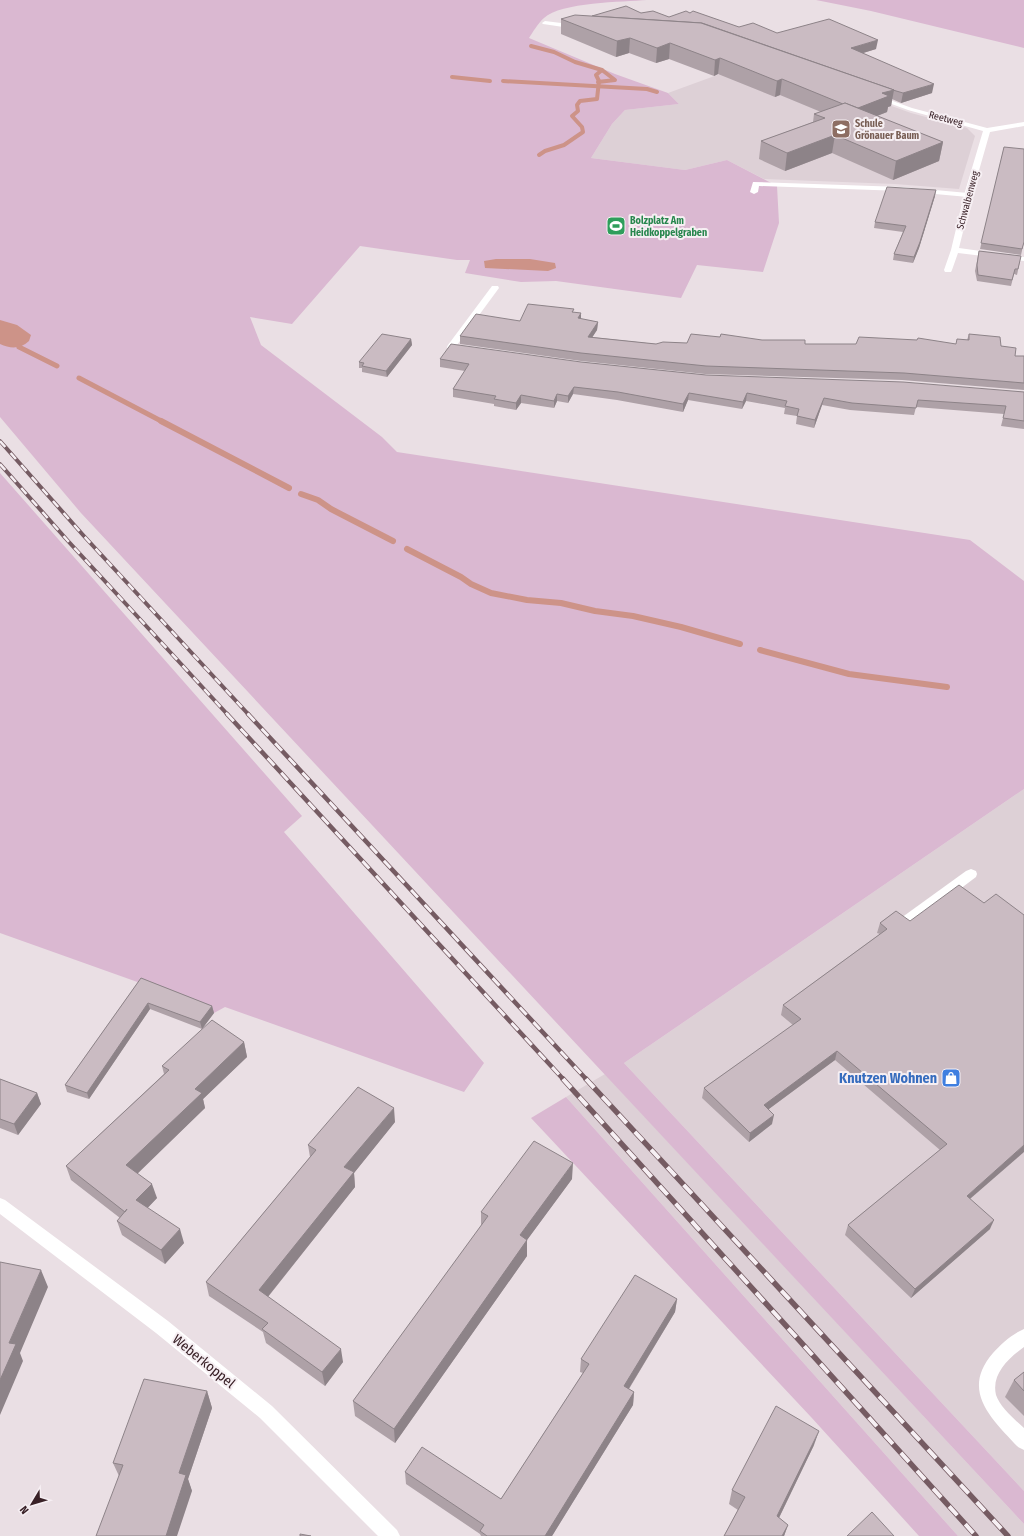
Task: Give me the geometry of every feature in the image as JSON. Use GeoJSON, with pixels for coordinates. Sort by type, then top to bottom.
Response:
{"type":"FeatureCollection","features":[{"type":"Feature","properties":{"kind":"street"},"geometry":{"type":"LineString","coordinates":[[545,23],[581,27]]}},
{"type":"Feature","properties":{"kind":"street","name":"Reetweg"},"geometry":{"type":"LineString","coordinates":[[869,94],[910,109],[987,130],[1024,124]]}},
{"type":"Feature","properties":{"kind":"street","name":"Schwalbenweg"},"geometry":{"type":"LineString","coordinates":[[948,270],[955,250],[968,195],[987,130]]}},
{"type":"Feature","properties":{"kind":"street"},"geometry":{"type":"LineString","coordinates":[[754,192],[756,184],[902,189],[968,195]]}},
{"type":"Feature","properties":{"kind":"street"},"geometry":{"type":"LineString","coordinates":[[955,250],[1024,259]]}},
{"type":"Feature","properties":{"kind":"street"},"geometry":{"type":"LineString","coordinates":[[474,350],[451,347],[495,288]]}},
{"type":"Feature","properties":{"kind":"street"},"geometry":{"type":"LineString","coordinates":[[906,922],[971,874]]}},
{"type":"Feature","properties":{"kind":"street","name":"Weberkoppel"},"geometry":{"type":"LineString","coordinates":[[0,1205],[162,1327],[266,1412],[391,1536]]}},
{"type":"Feature","properties":{"kind":"street"},"geometry":{"type":"LineString","coordinates":[[1024,1337],[1010,1346],[995,1362],[987,1380],[988,1396],[1001,1416],[1024,1441]]}},
{"type":"Feature","properties":{"kind":"shaded area"},"geometry":{"type":"Polygon","coordinates":[[[0,0],[647,0],[608,2],[564,9],[552,13],[544,18],[529,38],[615,74],[668,93],[679,104],[625,110],[612,124],[591,158],[685,170],[727,160],[777,186],[779,223],[763,272],[697,265],[681,298],[556,281],[521,282],[465,273],[470,260],[457,260],[360,246],[292,324],[250,317],[261,345],[382,437],[397,452],[970,540],[1024,581],[1024,789],[624,1063],[1024,1491],[1024,1524],[81,513],[0,417],[0,0]]]}},
{"type":"Feature","properties":{"kind":"shaded area"},"geometry":{"type":"Polygon","coordinates":[[[816,0],[1024,0],[1024,48],[871,11],[816,0]]]}},
{"type":"Feature","properties":{"kind":"shaded area"},"geometry":{"type":"Polygon","coordinates":[[[761,59],[911,113],[967,128],[975,136],[959,189],[895,184],[764,179],[727,160],[685,170],[591,158],[612,124],[625,110],[679,104],[668,93],[761,59]]]}},
{"type":"Feature","properties":{"kind":"shaded area"},"geometry":{"type":"Polygon","coordinates":[[[496,259],[530,259],[555,263],[556,268],[548,271],[485,268],[484,261],[496,259]]]}},
{"type":"Feature","properties":{"kind":"shaded area"},"geometry":{"type":"Polygon","coordinates":[[[0,320],[17,325],[31,335],[29,341],[19,347],[8,347],[0,344],[0,320]]]}},
{"type":"Feature","properties":{"kind":"shaded area"},"geometry":{"type":"Polygon","coordinates":[[[0,473],[302,816],[284,832],[484,1063],[464,1092],[225,1007],[214,1013],[143,984],[0,933],[0,473]]]}},
{"type":"Feature","properties":{"kind":"shaded area"},"geometry":{"type":"Polygon","coordinates":[[[1024,789],[1024,1491],[624,1063],[1024,789]]]}},
{"type":"Feature","properties":{"kind":"shaded area"},"geometry":{"type":"Polygon","coordinates":[[[605,1074],[1024,1524],[1024,1536],[958,1536],[566,1097],[605,1074]]]}},
{"type":"Feature","properties":{"kind":"shaded area"},"geometry":{"type":"Polygon","coordinates":[[[566,1097],[958,1536],[919,1536],[811,1417],[531,1118],[566,1097]]]}},
{"type":"Feature","properties":{"kind":"building"},"geometry":{"type":"Polygon","coordinates":[[[626,6],[641,13],[653,11],[669,17],[686,11],[690,13],[693,11],[739,27],[753,23],[777,33],[829,19],[878,40],[851,48],[934,84],[903,93],[702,23],[592,16],[626,6]]]}},
{"type":"Feature","properties":{"kind":"building"},"geometry":{"type":"Polygon","coordinates":[[[575,15],[701,23],[894,90],[882,93],[889,96],[858,108],[845,103],[843,104],[782,79],[777,81],[720,58],[715,60],[670,43],[657,48],[630,38],[617,41],[561,19],[575,15]]]}},
{"type":"Feature","properties":{"kind":"building"},"geometry":{"type":"Polygon","coordinates":[[[845,103],[943,142],[896,161],[835,135],[787,153],[761,141],[825,118],[814,114],[845,103]]]}},
{"type":"Feature","properties":{"kind":"building"},"geometry":{"type":"Polygon","coordinates":[[[1004,147],[1024,149],[1024,242],[1022,249],[981,243],[1004,147]]]}},
{"type":"Feature","properties":{"kind":"building"},"geometry":{"type":"Polygon","coordinates":[[[887,187],[936,190],[914,257],[894,254],[906,226],[875,222],[887,187]]]}},
{"type":"Feature","properties":{"kind":"building"},"geometry":{"type":"Polygon","coordinates":[[[979,251],[1021,256],[1018,269],[1015,269],[1012,280],[978,275],[977,265],[979,251]]]}},
{"type":"Feature","properties":{"kind":"building"},"geometry":{"type":"Polygon","coordinates":[[[528,304],[574,309],[572,312],[581,313],[578,318],[598,322],[588,337],[656,344],[663,342],[687,343],[691,334],[720,337],[721,334],[762,340],[805,340],[805,344],[856,344],[859,337],[917,340],[918,338],[956,344],[957,339],[969,340],[969,334],[1000,337],[1001,346],[1016,348],[1015,356],[1024,356],[1024,383],[904,373],[706,366],[581,353],[460,336],[476,314],[520,321],[528,304]]]}},
{"type":"Feature","properties":{"kind":"building"},"geometry":{"type":"Polygon","coordinates":[[[382,334],[411,339],[386,371],[362,366],[364,363],[359,362],[382,334]]]}},
{"type":"Feature","properties":{"kind":"building"},"geometry":{"type":"Polygon","coordinates":[[[451,344],[581,362],[706,375],[903,382],[1024,392],[1024,421],[1003,418],[1006,406],[918,400],[916,408],[852,403],[824,398],[815,420],[797,416],[799,409],[785,406],[787,401],[747,393],[743,402],[689,393],[683,404],[618,392],[574,387],[568,396],[557,394],[554,401],[521,395],[516,403],[494,399],[496,396],[453,389],[469,364],[440,359],[451,344]]]}},
{"type":"Feature","properties":{"kind":"building"},"geometry":{"type":"Polygon","coordinates":[[[959,885],[984,903],[996,894],[1024,915],[1024,1145],[967,1196],[994,1220],[915,1289],[848,1225],[947,1144],[837,1051],[764,1105],[774,1115],[750,1133],[704,1088],[801,1019],[783,1005],[887,929],[880,923],[896,911],[910,921],[959,885]]]}},
{"type":"Feature","properties":{"kind":"building"},"geometry":{"type":"Polygon","coordinates":[[[141,978],[212,1006],[200,1022],[148,1003],[87,1093],[65,1085],[141,978]]]}},
{"type":"Feature","properties":{"kind":"building"},"geometry":{"type":"Polygon","coordinates":[[[212,1020],[244,1042],[195,1089],[202,1093],[126,1165],[152,1184],[136,1200],[180,1229],[161,1250],[117,1221],[125,1212],[66,1166],[169,1070],[162,1066],[212,1020]]]}},
{"type":"Feature","properties":{"kind":"building"},"geometry":{"type":"Polygon","coordinates":[[[0,1079],[37,1093],[14,1124],[0,1119],[0,1079]]]}},
{"type":"Feature","properties":{"kind":"building"},"geometry":{"type":"Polygon","coordinates":[[[358,1087],[394,1108],[344,1167],[354,1172],[259,1290],[341,1349],[322,1372],[262,1329],[268,1323],[206,1282],[316,1150],[308,1145],[358,1087]]]}},
{"type":"Feature","properties":{"kind":"building"},"geometry":{"type":"Polygon","coordinates":[[[534,1141],[573,1163],[520,1235],[527,1240],[394,1429],[353,1401],[488,1216],[481,1212],[534,1141]]]}},
{"type":"Feature","properties":{"kind":"building"},"geometry":{"type":"Polygon","coordinates":[[[0,1262],[41,1270],[9,1343],[16,1344],[0,1380],[0,1262]]]}},
{"type":"Feature","properties":{"kind":"building"},"geometry":{"type":"Polygon","coordinates":[[[635,1275],[677,1299],[624,1386],[634,1392],[545,1536],[487,1536],[480,1531],[484,1525],[405,1472],[422,1447],[501,1499],[589,1364],[581,1359],[635,1275]]]}},
{"type":"Feature","properties":{"kind":"building"},"geometry":{"type":"Polygon","coordinates":[[[1024,1372],[1024,1391],[1014,1380],[1024,1372]]]}},
{"type":"Feature","properties":{"kind":"building"},"geometry":{"type":"Polygon","coordinates":[[[144,1379],[207,1391],[179,1473],[186,1475],[166,1536],[96,1536],[123,1465],[113,1463],[144,1379]]]}},
{"type":"Feature","properties":{"kind":"building"},"geometry":{"type":"Polygon","coordinates":[[[776,1406],[819,1431],[777,1516],[788,1525],[782,1536],[724,1536],[745,1497],[732,1490],[776,1406]]]}},
{"type":"Feature","properties":{"kind":"building"},"geometry":{"type":"Polygon","coordinates":[[[872,1512],[894,1536],[847,1536],[872,1512]]]}},
{"type":"Feature","properties":{"kind":"building"},"geometry":{"type":"Polygon","coordinates":[[[300,1534],[311,1536],[300,1536],[300,1534]]]}},
{"type":"Feature","properties":{"kind":"waterway"},"geometry":{"type":"LineString","coordinates":[[531,46],[554,52],[575,62],[602,70]]}},
{"type":"Feature","properties":{"kind":"waterway"},"geometry":{"type":"LineString","coordinates":[[599,82],[596,75],[602,70]]}},
{"type":"Feature","properties":{"kind":"waterway"},"geometry":{"type":"LineString","coordinates":[[599,82],[615,80],[602,70]]}},
{"type":"Feature","properties":{"kind":"waterway"},"geometry":{"type":"LineString","coordinates":[[452,77],[490,81]]}},
{"type":"Feature","properties":{"kind":"waterway"},"geometry":{"type":"LineString","coordinates":[[503,81],[598,86]]}},
{"type":"Feature","properties":{"kind":"waterway"},"geometry":{"type":"LineString","coordinates":[[598,86],[599,82]]}},
{"type":"Feature","properties":{"kind":"waterway"},"geometry":{"type":"LineString","coordinates":[[539,155],[545,151],[564,145],[583,132],[582,127],[572,116],[578,111],[577,105],[580,101],[597,99],[598,86]]}},
{"type":"Feature","properties":{"kind":"waterway"},"geometry":{"type":"LineString","coordinates":[[598,86],[647,89],[657,92]]}},
{"type":"Feature","properties":{"kind":"waterway"},"geometry":{"type":"LineString","coordinates":[[19,347],[57,366]]}},
{"type":"Feature","properties":{"kind":"waterway"},"geometry":{"type":"LineString","coordinates":[[79,378],[163,422]]}},
{"type":"Feature","properties":{"kind":"waterway"},"geometry":{"type":"LineString","coordinates":[[161,421],[289,488]]}},
{"type":"Feature","properties":{"kind":"waterway"},"geometry":{"type":"LineString","coordinates":[[301,494],[318,500],[331,509],[393,541]]}},
{"type":"Feature","properties":{"kind":"waterway"},"geometry":{"type":"LineString","coordinates":[[407,549],[461,577],[471,584],[491,593],[527,600],[561,603],[595,611],[633,616],[681,627],[740,644]]}},
{"type":"Feature","properties":{"kind":"waterway"},"geometry":{"type":"LineString","coordinates":[[760,650],[849,674],[947,687]]}},
{"type":"Feature","properties":{"kind":"railway"},"geometry":{"type":"LineString","coordinates":[[0,441],[83,535],[249,715]]}},
{"type":"Feature","properties":{"kind":"railway"},"geometry":{"type":"LineString","coordinates":[[0,464],[68,541],[228,715]]}},
{"type":"Feature","properties":{"kind":"railway"},"geometry":{"type":"LineString","coordinates":[[227,714],[564,1080]]}},
{"type":"Feature","properties":{"kind":"railway"},"geometry":{"type":"LineString","coordinates":[[248,714],[587,1080]]}},
{"type":"Feature","properties":{"kind":"railway"},"geometry":{"type":"LineString","coordinates":[[563,1079],[976,1536]]}},
{"type":"Feature","properties":{"kind":"railway"},"geometry":{"type":"LineString","coordinates":[[586,1079],[1008,1536]]}},
{"type":"Feature","properties":{"kind":"place","name":"Schule Grönauer Baum"},"geometry":{"type":"Point","coordinates":[841,129]}},
{"type":"Feature","properties":{"kind":"place","name":"Bolzplatz Am Heidkoppelgraben"},"geometry":{"type":"Point","coordinates":[616,226]}},
{"type":"Feature","properties":{"kind":"place","name":"Knutzen Wohnen"},"geometry":{"type":"Point","coordinates":[951,1078]}}]}
